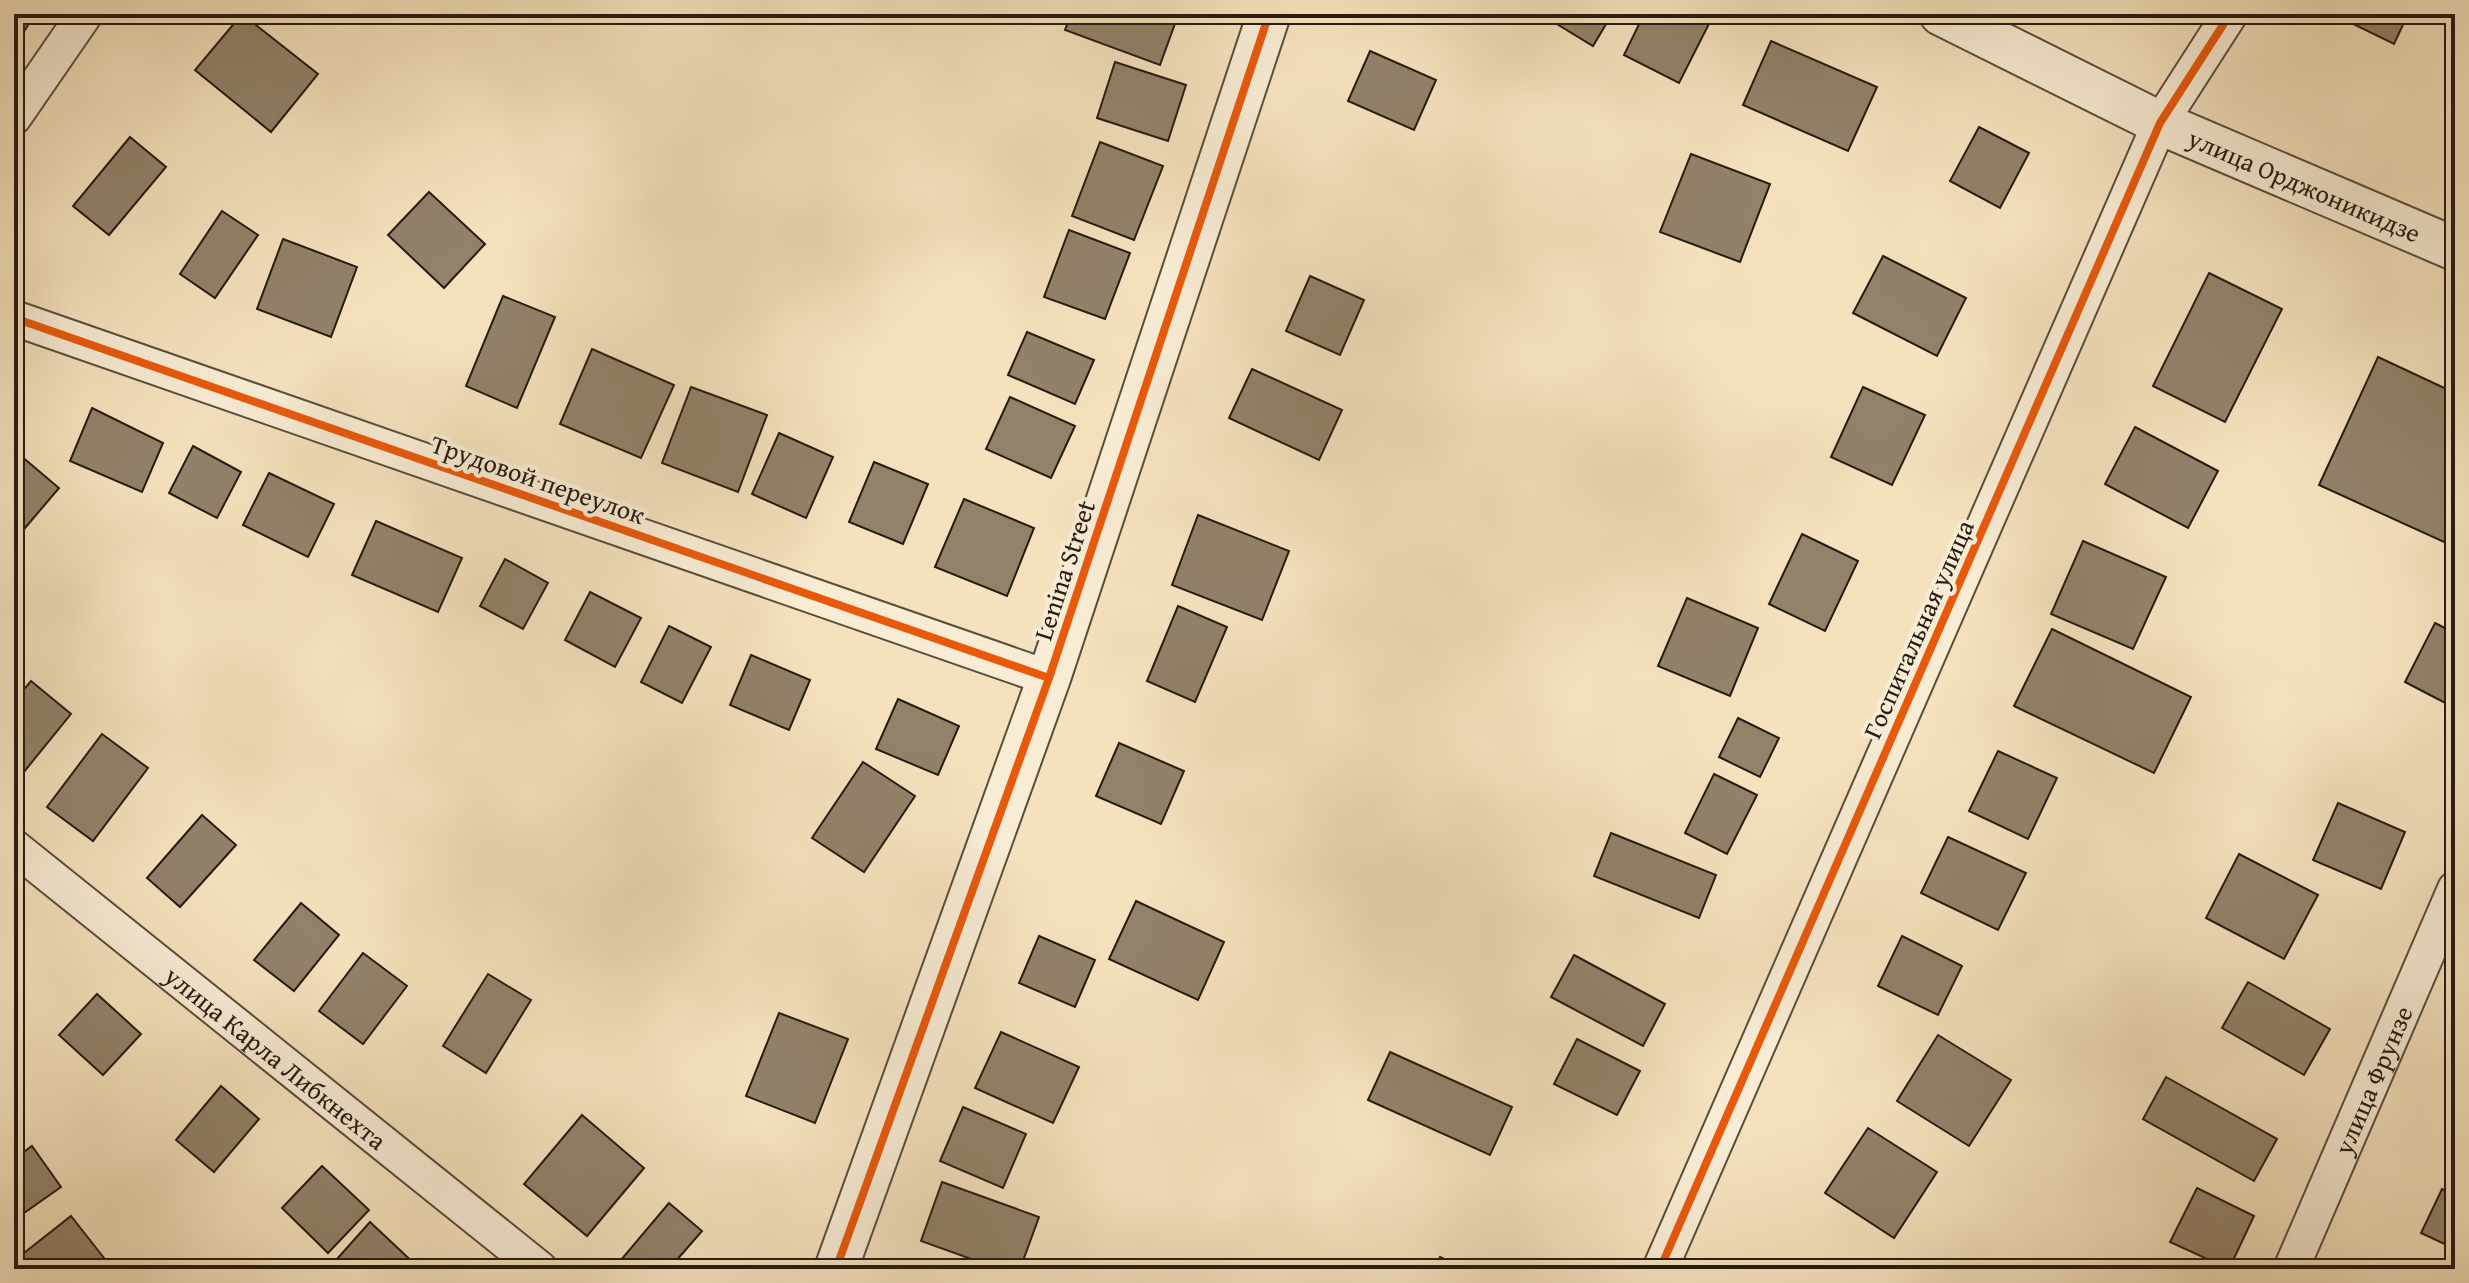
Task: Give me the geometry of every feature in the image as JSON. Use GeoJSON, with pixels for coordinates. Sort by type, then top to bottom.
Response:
{"type":"FeatureCollection","features":[{"type":"Feature","properties":{"kind":"street"},"geometry":{"type":"LineString","coordinates":[[14,117],[85,14]]}},
{"type":"Feature","properties":{"kind":"street","name":"Lenina Street"},"geometry":{"type":"LineString","coordinates":[[836,1269],[1049,678],[1269,14]]}},
{"type":"Feature","properties":{"kind":"street","name":"улица Орджоникидзе"},"geometry":{"type":"LineString","coordinates":[[1941,14],[2160,123],[2455,249]]}},
{"type":"Feature","properties":{"kind":"street","name":"Госпитальная улица"},"geometry":{"type":"LineString","coordinates":[[1660,1269],[2160,123],[2230,14]]}},
{"type":"Feature","properties":{"kind":"street","name":"Трудовой переулок"},"geometry":{"type":"LineString","coordinates":[[14,318],[1049,678]]}},
{"type":"Feature","properties":{"kind":"street","name":"улица Карла Либкнехта"},"geometry":{"type":"LineString","coordinates":[[14,847],[540,1269]]}},
{"type":"Feature","properties":{"kind":"street","name":"улица Фрунзе"},"geometry":{"type":"LineString","coordinates":[[2291,1269],[2455,889]]}},
{"type":"Feature","properties":{"kind":"building"},"geometry":{"type":"Polygon","coordinates":[[[14,14],[33,17],[14,48],[14,14]]]}},
{"type":"Feature","properties":{"kind":"building"},"geometry":{"type":"Polygon","coordinates":[[[242,14],[318,74],[271,132],[195,70],[242,14]]]}},
{"type":"Feature","properties":{"kind":"building"},"geometry":{"type":"Polygon","coordinates":[[[1071,14],[1165,14],[1177,18],[1160,65],[1065,30],[1071,14]]]}},
{"type":"Feature","properties":{"kind":"building"},"geometry":{"type":"Polygon","coordinates":[[[1550,14],[1612,14],[1593,46],[1547,18],[1550,14]]]}},
{"type":"Feature","properties":{"kind":"building"},"geometry":{"type":"Polygon","coordinates":[[[1644,14],[1714,14],[1679,83],[1624,55],[1644,14]]]}},
{"type":"Feature","properties":{"kind":"building"},"geometry":{"type":"Polygon","coordinates":[[[2333,14],[2408,14],[2394,44],[2333,14]]]}},
{"type":"Feature","properties":{"kind":"building"},"geometry":{"type":"Polygon","coordinates":[[[1771,41],[1877,87],[1848,151],[1743,105],[1771,41]]]}},
{"type":"Feature","properties":{"kind":"building"},"geometry":{"type":"Polygon","coordinates":[[[1370,51],[1436,80],[1414,130],[1348,101],[1370,51]]]}},
{"type":"Feature","properties":{"kind":"building"},"geometry":{"type":"Polygon","coordinates":[[[1115,62],[1186,85],[1168,141],[1097,118],[1115,62]]]}},
{"type":"Feature","properties":{"kind":"building"},"geometry":{"type":"Polygon","coordinates":[[[1979,127],[2029,153],[2000,208],[1950,181],[1979,127]]]}},
{"type":"Feature","properties":{"kind":"building"},"geometry":{"type":"Polygon","coordinates":[[[130,137],[166,167],[109,235],[73,206],[130,137]]]}},
{"type":"Feature","properties":{"kind":"building"},"geometry":{"type":"Polygon","coordinates":[[[1100,142],[1163,166],[1134,240],[1072,216],[1100,142]]]}},
{"type":"Feature","properties":{"kind":"building"},"geometry":{"type":"Polygon","coordinates":[[[1691,154],[1770,184],[1740,262],[1660,232],[1691,154]]]}},
{"type":"Feature","properties":{"kind":"building"},"geometry":{"type":"Polygon","coordinates":[[[429,192],[485,244],[444,288],[388,235],[429,192]]]}},
{"type":"Feature","properties":{"kind":"building"},"geometry":{"type":"Polygon","coordinates":[[[222,211],[258,235],[215,298],[180,274],[222,211]]]}},
{"type":"Feature","properties":{"kind":"building"},"geometry":{"type":"Polygon","coordinates":[[[1069,230],[1130,253],[1105,319],[1044,297],[1069,230]]]}},
{"type":"Feature","properties":{"kind":"building"},"geometry":{"type":"Polygon","coordinates":[[[283,239],[357,267],[331,337],[257,309],[283,239]]]}},
{"type":"Feature","properties":{"kind":"building"},"geometry":{"type":"Polygon","coordinates":[[[1883,256],[1966,298],[1937,356],[1853,313],[1883,256]]]}},
{"type":"Feature","properties":{"kind":"building"},"geometry":{"type":"Polygon","coordinates":[[[2209,273],[2282,309],[2225,422],[2153,386],[2209,273]]]}},
{"type":"Feature","properties":{"kind":"building"},"geometry":{"type":"Polygon","coordinates":[[[1310,276],[1364,300],[1340,355],[1286,331],[1310,276]]]}},
{"type":"Feature","properties":{"kind":"building"},"geometry":{"type":"Polygon","coordinates":[[[503,296],[555,317],[517,408],[466,386],[503,296]]]}},
{"type":"Feature","properties":{"kind":"building"},"geometry":{"type":"Polygon","coordinates":[[[1027,332],[1094,360],[1075,404],[1008,375],[1027,332]]]}},
{"type":"Feature","properties":{"kind":"building"},"geometry":{"type":"Polygon","coordinates":[[[592,349],[674,385],[641,458],[560,424],[592,349]]]}},
{"type":"Feature","properties":{"kind":"building"},"geometry":{"type":"Polygon","coordinates":[[[2378,357],[2455,393],[2455,547],[2319,485],[2378,357]]]}},
{"type":"Feature","properties":{"kind":"building"},"geometry":{"type":"Polygon","coordinates":[[[1252,369],[1342,410],[1319,460],[1229,418],[1252,369]]]}},
{"type":"Feature","properties":{"kind":"building"},"geometry":{"type":"Polygon","coordinates":[[[691,387],[767,415],[738,492],[662,463],[691,387]]]}},
{"type":"Feature","properties":{"kind":"building"},"geometry":{"type":"Polygon","coordinates":[[[1863,387],[1925,415],[1892,485],[1831,457],[1863,387]]]}},
{"type":"Feature","properties":{"kind":"building"},"geometry":{"type":"Polygon","coordinates":[[[1010,397],[1075,426],[1051,478],[986,449],[1010,397]]]}},
{"type":"Feature","properties":{"kind":"building"},"geometry":{"type":"Polygon","coordinates":[[[92,408],[163,443],[142,492],[70,461],[92,408]]]}},
{"type":"Feature","properties":{"kind":"building"},"geometry":{"type":"Polygon","coordinates":[[[2135,427],[2218,471],[2188,528],[2105,484],[2135,427]]]}},
{"type":"Feature","properties":{"kind":"building"},"geometry":{"type":"Polygon","coordinates":[[[779,433],[833,457],[806,518],[752,494],[779,433]]]}},
{"type":"Feature","properties":{"kind":"building"},"geometry":{"type":"Polygon","coordinates":[[[193,446],[241,472],[217,518],[169,493],[193,446]]]}},
{"type":"Feature","properties":{"kind":"building"},"geometry":{"type":"Polygon","coordinates":[[[14,450],[59,488],[25,528],[14,519],[14,450]]]}},
{"type":"Feature","properties":{"kind":"building"},"geometry":{"type":"Polygon","coordinates":[[[874,462],[928,484],[903,544],[849,522],[874,462]]]}},
{"type":"Feature","properties":{"kind":"building"},"geometry":{"type":"Polygon","coordinates":[[[269,473],[334,504],[308,557],[243,525],[269,473]]]}},
{"type":"Feature","properties":{"kind":"building"},"geometry":{"type":"Polygon","coordinates":[[[964,499],[1034,528],[1007,596],[935,567],[964,499]]]}},
{"type":"Feature","properties":{"kind":"building"},"geometry":{"type":"Polygon","coordinates":[[[1198,515],[1289,551],[1262,620],[1172,585],[1198,515]]]}},
{"type":"Feature","properties":{"kind":"building"},"geometry":{"type":"Polygon","coordinates":[[[376,521],[462,558],[438,612],[352,575],[376,521]]]}},
{"type":"Feature","properties":{"kind":"building"},"geometry":{"type":"Polygon","coordinates":[[[1802,534],[1858,561],[1825,631],[1769,604],[1802,534]]]}},
{"type":"Feature","properties":{"kind":"building"},"geometry":{"type":"Polygon","coordinates":[[[2083,541],[2166,577],[2133,649],[2051,614],[2083,541]]]}},
{"type":"Feature","properties":{"kind":"building"},"geometry":{"type":"Polygon","coordinates":[[[505,559],[548,583],[523,629],[480,606],[505,559]]]}},
{"type":"Feature","properties":{"kind":"building"},"geometry":{"type":"Polygon","coordinates":[[[590,592],[641,618],[615,667],[565,640],[590,592]]]}},
{"type":"Feature","properties":{"kind":"building"},"geometry":{"type":"Polygon","coordinates":[[[1687,598],[1758,628],[1730,696],[1658,666],[1687,598]]]}},
{"type":"Feature","properties":{"kind":"building"},"geometry":{"type":"Polygon","coordinates":[[[1178,606],[1227,627],[1195,702],[1147,681],[1178,606]]]}},
{"type":"Feature","properties":{"kind":"building"},"geometry":{"type":"Polygon","coordinates":[[[2435,623],[2455,633],[2455,708],[2405,682],[2435,623]]]}},
{"type":"Feature","properties":{"kind":"building"},"geometry":{"type":"Polygon","coordinates":[[[669,626],[711,647],[682,703],[641,682],[669,626]]]}},
{"type":"Feature","properties":{"kind":"building"},"geometry":{"type":"Polygon","coordinates":[[[2052,629],[2191,697],[2154,773],[2014,706],[2052,629]]]}},
{"type":"Feature","properties":{"kind":"building"},"geometry":{"type":"Polygon","coordinates":[[[751,655],[810,680],[789,730],[730,705],[751,655]]]}},
{"type":"Feature","properties":{"kind":"building"},"geometry":{"type":"Polygon","coordinates":[[[31,681],[71,714],[19,778],[14,774],[14,701],[31,681]]]}},
{"type":"Feature","properties":{"kind":"building"},"geometry":{"type":"Polygon","coordinates":[[[898,699],[959,726],[938,775],[876,749],[898,699]]]}},
{"type":"Feature","properties":{"kind":"building"},"geometry":{"type":"Polygon","coordinates":[[[1738,718],[1779,738],[1760,777],[1719,757],[1738,718]]]}},
{"type":"Feature","properties":{"kind":"building"},"geometry":{"type":"Polygon","coordinates":[[[102,734],[148,768],[93,841],[47,807],[102,734]]]}},
{"type":"Feature","properties":{"kind":"building"},"geometry":{"type":"Polygon","coordinates":[[[1119,743],[1184,771],[1161,824],[1096,796],[1119,743]]]}},
{"type":"Feature","properties":{"kind":"building"},"geometry":{"type":"Polygon","coordinates":[[[1998,751],[2057,778],[2028,839],[1969,811],[1998,751]]]}},
{"type":"Feature","properties":{"kind":"building"},"geometry":{"type":"Polygon","coordinates":[[[863,762],[915,796],[864,872],[812,838],[863,762]]]}},
{"type":"Feature","properties":{"kind":"building"},"geometry":{"type":"Polygon","coordinates":[[[1714,774],[1757,795],[1727,854],[1685,833],[1714,774]]]}},
{"type":"Feature","properties":{"kind":"building"},"geometry":{"type":"Polygon","coordinates":[[[2338,803],[2405,832],[2381,889],[2313,860],[2338,803]]]}},
{"type":"Feature","properties":{"kind":"building"},"geometry":{"type":"Polygon","coordinates":[[[202,815],[236,845],[180,907],[147,878],[202,815]]]}},
{"type":"Feature","properties":{"kind":"building"},"geometry":{"type":"Polygon","coordinates":[[[1611,833],[1716,875],[1699,918],[1594,876],[1611,833]]]}},
{"type":"Feature","properties":{"kind":"building"},"geometry":{"type":"Polygon","coordinates":[[[1948,837],[2026,873],[1998,930],[1921,893],[1948,837]]]}},
{"type":"Feature","properties":{"kind":"building"},"geometry":{"type":"Polygon","coordinates":[[[2239,854],[2318,895],[2284,959],[2206,918],[2239,854]]]}},
{"type":"Feature","properties":{"kind":"building"},"geometry":{"type":"Polygon","coordinates":[[[1136,901],[1224,942],[1198,1000],[1109,959],[1136,901]]]}},
{"type":"Feature","properties":{"kind":"building"},"geometry":{"type":"Polygon","coordinates":[[[301,903],[339,935],[294,991],[254,960],[301,903]]]}},
{"type":"Feature","properties":{"kind":"building"},"geometry":{"type":"Polygon","coordinates":[[[1039,936],[1095,960],[1075,1007],[1019,983],[1039,936]]]}},
{"type":"Feature","properties":{"kind":"building"},"geometry":{"type":"Polygon","coordinates":[[[1902,936],[1962,966],[1938,1015],[1878,986],[1902,936]]]}},
{"type":"Feature","properties":{"kind":"building"},"geometry":{"type":"Polygon","coordinates":[[[363,953],[407,986],[363,1044],[319,1011],[363,953]]]}},
{"type":"Feature","properties":{"kind":"building"},"geometry":{"type":"Polygon","coordinates":[[[1574,955],[1665,1004],[1643,1046],[1551,997],[1574,955]]]}},
{"type":"Feature","properties":{"kind":"building"},"geometry":{"type":"Polygon","coordinates":[[[488,974],[531,1000],[486,1073],[443,1046],[488,974]]]}},
{"type":"Feature","properties":{"kind":"building"},"geometry":{"type":"Polygon","coordinates":[[[2248,982],[2330,1029],[2304,1075],[2222,1028],[2248,982]]]}},
{"type":"Feature","properties":{"kind":"building"},"geometry":{"type":"Polygon","coordinates":[[[97,994],[141,1034],[103,1075],[59,1035],[97,994]]]}},
{"type":"Feature","properties":{"kind":"building"},"geometry":{"type":"Polygon","coordinates":[[[779,1013],[848,1039],[815,1123],[746,1096],[779,1013]]]}},
{"type":"Feature","properties":{"kind":"building"},"geometry":{"type":"Polygon","coordinates":[[[1001,1032],[1079,1067],[1053,1123],[975,1088],[1001,1032]]]}},
{"type":"Feature","properties":{"kind":"building"},"geometry":{"type":"Polygon","coordinates":[[[1938,1035],[2011,1080],[1969,1146],[1897,1101],[1938,1035]]]}},
{"type":"Feature","properties":{"kind":"building"},"geometry":{"type":"Polygon","coordinates":[[[1577,1039],[1640,1071],[1617,1115],[1554,1084],[1577,1039]]]}},
{"type":"Feature","properties":{"kind":"building"},"geometry":{"type":"Polygon","coordinates":[[[1390,1052],[1512,1107],[1490,1155],[1368,1100],[1390,1052]]]}},
{"type":"Feature","properties":{"kind":"building"},"geometry":{"type":"Polygon","coordinates":[[[2166,1077],[2277,1139],[2254,1181],[2143,1119],[2166,1077]]]}},
{"type":"Feature","properties":{"kind":"building"},"geometry":{"type":"Polygon","coordinates":[[[221,1086],[259,1119],[214,1172],[176,1140],[221,1086]]]}},
{"type":"Feature","properties":{"kind":"building"},"geometry":{"type":"Polygon","coordinates":[[[963,1107],[1026,1134],[1003,1188],[940,1161],[963,1107]]]}},
{"type":"Feature","properties":{"kind":"building"},"geometry":{"type":"Polygon","coordinates":[[[582,1115],[644,1168],[587,1236],[524,1184],[582,1115]]]}},
{"type":"Feature","properties":{"kind":"building"},"geometry":{"type":"Polygon","coordinates":[[[1868,1128],[1937,1172],[1894,1238],[1825,1193],[1868,1128]]]}},
{"type":"Feature","properties":{"kind":"building"},"geometry":{"type":"Polygon","coordinates":[[[32,1146],[61,1187],[14,1220],[14,1159],[32,1146]]]}},
{"type":"Feature","properties":{"kind":"building"},"geometry":{"type":"Polygon","coordinates":[[[322,1166],[369,1210],[328,1253],[282,1208],[322,1166]]]}},
{"type":"Feature","properties":{"kind":"building"},"geometry":{"type":"Polygon","coordinates":[[[942,1182],[1039,1217],[1020,1269],[999,1269],[921,1241],[942,1182]]]}},
{"type":"Feature","properties":{"kind":"building"},"geometry":{"type":"Polygon","coordinates":[[[2197,1188],[2254,1216],[2229,1269],[2170,1242],[2197,1188]]]}},
{"type":"Feature","properties":{"kind":"building"},"geometry":{"type":"Polygon","coordinates":[[[2442,1189],[2455,1195],[2455,1249],[2421,1233],[2442,1189]]]}},
{"type":"Feature","properties":{"kind":"building"},"geometry":{"type":"Polygon","coordinates":[[[669,1203],[702,1231],[669,1269],[630,1269],[620,1261],[669,1203]]]}},
{"type":"Feature","properties":{"kind":"building"},"geometry":{"type":"Polygon","coordinates":[[[71,1216],[108,1263],[101,1269],[28,1269],[19,1257],[71,1216]]]}},
{"type":"Feature","properties":{"kind":"building"},"geometry":{"type":"Polygon","coordinates":[[[370,1222],[418,1267],[328,1269],[370,1222]]]}},
{"type":"Feature","properties":{"kind":"building"},"geometry":{"type":"Polygon","coordinates":[[[1440,1257],[1465,1269],[1435,1269],[1440,1257]]]}},
{"type":"Feature","properties":{"kind":"cycle path"},"geometry":{"type":"LineString","coordinates":[[836,1269],[1049,678],[1269,14]]}},
{"type":"Feature","properties":{"kind":"cycle path"},"geometry":{"type":"LineString","coordinates":[[1660,1269],[2160,123],[2230,14]]}},
{"type":"Feature","properties":{"kind":"cycle path"},"geometry":{"type":"LineString","coordinates":[[14,318],[1049,678]]}}]}
